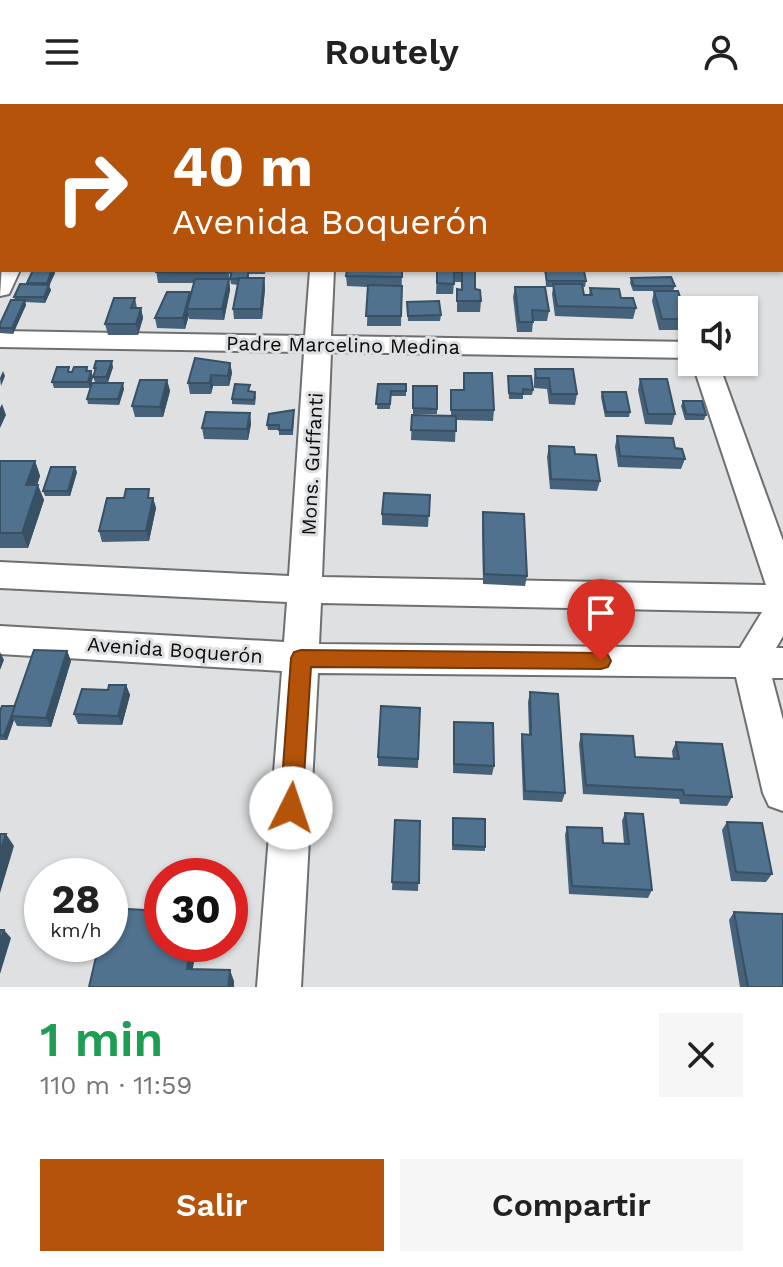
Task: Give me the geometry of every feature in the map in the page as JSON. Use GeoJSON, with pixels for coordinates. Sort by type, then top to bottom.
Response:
{"type":"FeatureCollection","features":[{"type":"Feature","properties":{"kind":"street","name":"Mons. Guffanti"},"geometry":{"type":"LineString","coordinates":[[279,987],[322,272]]}},
{"type":"Feature","properties":{"kind":"street","name":"Padre Marcelino Medina"},"geometry":{"type":"LineString","coordinates":[[0,339],[678,353]]}},
{"type":"Feature","properties":{"kind":"street"},"geometry":{"type":"LineString","coordinates":[[703,376],[783,587]]}},
{"type":"Feature","properties":{"kind":"street"},"geometry":{"type":"LineString","coordinates":[[0,575],[305,590],[783,599]]}},
{"type":"Feature","properties":{"kind":"street"},"geometry":{"type":"LineString","coordinates":[[783,606],[767,663],[783,793]]}},
{"type":"Feature","properties":{"kind":"street","name":"Avenida Boquerón"},"geometry":{"type":"LineString","coordinates":[[0,640],[301,658],[767,663]]}},
{"type":"Feature","properties":{"kind":"building"},"geometry":{"type":"Polygon","coordinates":[[[32,272],[51,272],[47,283],[27,283],[32,272]]]}},
{"type":"Feature","properties":{"kind":"building"},"geometry":{"type":"Polygon","coordinates":[[[232,272],[249,272],[247,278],[230,279],[232,272]]]}},
{"type":"Feature","properties":{"kind":"building"},"geometry":{"type":"Polygon","coordinates":[[[347,272],[402,272],[402,277],[346,276],[347,272]]]}},
{"type":"Feature","properties":{"kind":"building"},"geometry":{"type":"Polygon","coordinates":[[[437,272],[454,272],[454,284],[437,283],[437,272]]]}},
{"type":"Feature","properties":{"kind":"building"},"geometry":{"type":"Polygon","coordinates":[[[462,272],[475,272],[475,289],[480,290],[481,301],[457,301],[457,289],[462,290],[462,272]]]}},
{"type":"Feature","properties":{"kind":"building"},"geometry":{"type":"Polygon","coordinates":[[[545,272],[584,272],[586,281],[547,281],[545,272]]]}},
{"type":"Feature","properties":{"kind":"building"},"geometry":{"type":"Polygon","coordinates":[[[671,277],[675,286],[634,286],[631,278],[671,277]]]}},
{"type":"Feature","properties":{"kind":"building"},"geometry":{"type":"Polygon","coordinates":[[[239,278],[264,278],[261,309],[233,309],[239,278]]]}},
{"type":"Feature","properties":{"kind":"building"},"geometry":{"type":"Polygon","coordinates":[[[195,279],[229,279],[222,309],[187,309],[195,279]]]}},
{"type":"Feature","properties":{"kind":"building"},"geometry":{"type":"Polygon","coordinates":[[[20,284],[49,285],[44,297],[14,297],[20,284]]]}},
{"type":"Feature","properties":{"kind":"building"},"geometry":{"type":"Polygon","coordinates":[[[553,284],[582,284],[584,295],[592,295],[590,288],[619,289],[621,298],[633,298],[636,308],[557,306],[553,284]]]}},
{"type":"Feature","properties":{"kind":"building"},"geometry":{"type":"Polygon","coordinates":[[[368,285],[402,286],[401,316],[366,316],[368,285]]]}},
{"type":"Feature","properties":{"kind":"building"},"geometry":{"type":"Polygon","coordinates":[[[515,287],[545,287],[549,311],[532,310],[533,322],[519,322],[515,287]]]}},
{"type":"Feature","properties":{"kind":"building"},"geometry":{"type":"Polygon","coordinates":[[[654,291],[678,291],[678,319],[662,319],[654,291]]]}},
{"type":"Feature","properties":{"kind":"building"},"geometry":{"type":"Polygon","coordinates":[[[167,292],[190,292],[183,318],[155,318],[167,292]]]}},
{"type":"Feature","properties":{"kind":"building"},"geometry":{"type":"Polygon","coordinates":[[[114,298],[135,298],[131,308],[141,308],[136,324],[105,324],[114,298]]]}},
{"type":"Feature","properties":{"kind":"building"},"geometry":{"type":"Polygon","coordinates":[[[11,300],[25,300],[12,328],[0,328],[0,324],[11,300]]]}},
{"type":"Feature","properties":{"kind":"building"},"geometry":{"type":"Polygon","coordinates":[[[439,301],[441,315],[408,316],[407,302],[439,301]]]}},
{"type":"Feature","properties":{"kind":"building"},"geometry":{"type":"Polygon","coordinates":[[[195,358],[230,363],[228,376],[211,375],[210,383],[188,383],[195,358]]]}},
{"type":"Feature","properties":{"kind":"building"},"geometry":{"type":"Polygon","coordinates":[[[96,361],[112,361],[106,377],[93,377],[96,361]]]}},
{"type":"Feature","properties":{"kind":"building"},"geometry":{"type":"Polygon","coordinates":[[[57,367],[69,367],[68,372],[72,372],[74,367],[87,367],[86,371],[91,371],[88,382],[52,382],[57,367]]]}},
{"type":"Feature","properties":{"kind":"building"},"geometry":{"type":"Polygon","coordinates":[[[535,369],[573,369],[577,394],[551,394],[549,378],[536,378],[535,369]]]}},
{"type":"Feature","properties":{"kind":"building"},"geometry":{"type":"Polygon","coordinates":[[[464,373],[492,373],[494,410],[451,410],[451,390],[464,390],[464,373]]]}},
{"type":"Feature","properties":{"kind":"building"},"geometry":{"type":"Polygon","coordinates":[[[508,376],[531,376],[533,390],[523,389],[523,394],[509,393],[508,376]]]}},
{"type":"Feature","properties":{"kind":"building"},"geometry":{"type":"Polygon","coordinates":[[[640,379],[667,379],[675,414],[648,414],[640,379]]]}},
{"type":"Feature","properties":{"kind":"building"},"geometry":{"type":"Polygon","coordinates":[[[140,380],[167,380],[160,407],[132,406],[140,380]]]}},
{"type":"Feature","properties":{"kind":"building"},"geometry":{"type":"Polygon","coordinates":[[[92,383],[123,383],[118,399],[87,399],[92,383]]]}},
{"type":"Feature","properties":{"kind":"building"},"geometry":{"type":"Polygon","coordinates":[[[235,384],[250,385],[248,391],[255,392],[254,400],[232,399],[235,384]]]}},
{"type":"Feature","properties":{"kind":"building"},"geometry":{"type":"Polygon","coordinates":[[[378,384],[406,384],[406,391],[391,391],[390,404],[376,404],[378,384]]]}},
{"type":"Feature","properties":{"kind":"building"},"geometry":{"type":"Polygon","coordinates":[[[413,386],[437,386],[437,409],[413,408],[413,386]]]}},
{"type":"Feature","properties":{"kind":"building"},"geometry":{"type":"Polygon","coordinates":[[[602,392],[626,392],[630,412],[606,412],[602,392]]]}},
{"type":"Feature","properties":{"kind":"building"},"geometry":{"type":"Polygon","coordinates":[[[683,401],[702,401],[706,415],[686,414],[683,401]]]}},
{"type":"Feature","properties":{"kind":"building"},"geometry":{"type":"Polygon","coordinates":[[[294,410],[292,430],[279,430],[279,425],[267,425],[269,414],[294,410]]]}},
{"type":"Feature","properties":{"kind":"building"},"geometry":{"type":"Polygon","coordinates":[[[206,412],[250,413],[247,429],[202,428],[206,412]]]}},
{"type":"Feature","properties":{"kind":"building"},"geometry":{"type":"Polygon","coordinates":[[[412,415],[456,416],[456,431],[411,430],[412,415]]]}},
{"type":"Feature","properties":{"kind":"building"},"geometry":{"type":"Polygon","coordinates":[[[617,436],[673,438],[675,448],[682,449],[685,459],[620,456],[617,436]]]}},
{"type":"Feature","properties":{"kind":"building"},"geometry":{"type":"Polygon","coordinates":[[[549,446],[574,447],[575,454],[596,455],[600,481],[551,479],[549,446]]]}},
{"type":"Feature","properties":{"kind":"building"},"geometry":{"type":"Polygon","coordinates":[[[0,461],[35,461],[26,485],[38,485],[22,533],[0,533],[0,461]]]}},
{"type":"Feature","properties":{"kind":"building"},"geometry":{"type":"Polygon","coordinates":[[[51,467],[75,467],[68,491],[43,491],[51,467]]]}},
{"type":"Feature","properties":{"kind":"building"},"geometry":{"type":"Polygon","coordinates":[[[126,489],[149,489],[148,498],[153,498],[146,531],[99,531],[107,498],[124,498],[126,489]]]}},
{"type":"Feature","properties":{"kind":"building"},"geometry":{"type":"Polygon","coordinates":[[[384,493],[430,495],[429,516],[382,514],[384,493]]]}},
{"type":"Feature","properties":{"kind":"building"},"geometry":{"type":"Polygon","coordinates":[[[483,512],[524,514],[527,576],[484,574],[483,512]]]}},
{"type":"Feature","properties":{"kind":"building"},"geometry":{"type":"Polygon","coordinates":[[[34,650],[67,651],[46,718],[11,716],[34,650]]]}},
{"type":"Feature","properties":{"kind":"building"},"geometry":{"type":"Polygon","coordinates":[[[109,685],[126,685],[118,716],[74,714],[82,689],[108,690],[109,685]]]}},
{"type":"Feature","properties":{"kind":"building"},"geometry":{"type":"Polygon","coordinates":[[[530,692],[558,694],[565,793],[525,791],[522,734],[531,735],[530,692]]]}},
{"type":"Feature","properties":{"kind":"building"},"geometry":{"type":"Polygon","coordinates":[[[2,706],[15,706],[4,736],[0,735],[2,706]]]}},
{"type":"Feature","properties":{"kind":"building"},"geometry":{"type":"Polygon","coordinates":[[[381,706],[420,708],[418,759],[378,757],[381,706]]]}},
{"type":"Feature","properties":{"kind":"building"},"geometry":{"type":"Polygon","coordinates":[[[454,722],[493,723],[494,766],[454,764],[454,722]]]}},
{"type":"Feature","properties":{"kind":"building"},"geometry":{"type":"Polygon","coordinates":[[[581,734],[633,736],[635,757],[679,759],[676,742],[722,744],[732,797],[684,795],[683,790],[586,785],[581,734]]]}},
{"type":"Feature","properties":{"kind":"building"},"geometry":{"type":"Polygon","coordinates":[[[625,813],[643,814],[652,890],[572,886],[567,827],[602,828],[603,843],[629,844],[625,813]]]}},
{"type":"Feature","properties":{"kind":"building"},"geometry":{"type":"Polygon","coordinates":[[[453,818],[485,819],[485,847],[453,845],[453,818]]]}},
{"type":"Feature","properties":{"kind":"building"},"geometry":{"type":"Polygon","coordinates":[[[395,820],[420,821],[419,883],[392,882],[395,820]]]}},
{"type":"Feature","properties":{"kind":"building"},"geometry":{"type":"Polygon","coordinates":[[[727,822],[762,823],[772,874],[736,872],[727,822]]]}},
{"type":"Feature","properties":{"kind":"building"},"geometry":{"type":"Polygon","coordinates":[[[0,834],[6,834],[0,852],[0,834]]]}},
{"type":"Feature","properties":{"kind":"building"},"geometry":{"type":"Polygon","coordinates":[[[128,909],[144,910],[144,962],[188,962],[187,969],[230,970],[228,987],[89,987],[95,962],[128,962],[128,909]]]}},
{"type":"Feature","properties":{"kind":"building"},"geometry":{"type":"Polygon","coordinates":[[[734,912],[783,914],[783,987],[748,987],[734,912]]]}},
{"type":"Feature","properties":{"kind":"route"},"geometry":{"type":"LineString","coordinates":[[291,808],[301,658],[601,661]]}}]}
